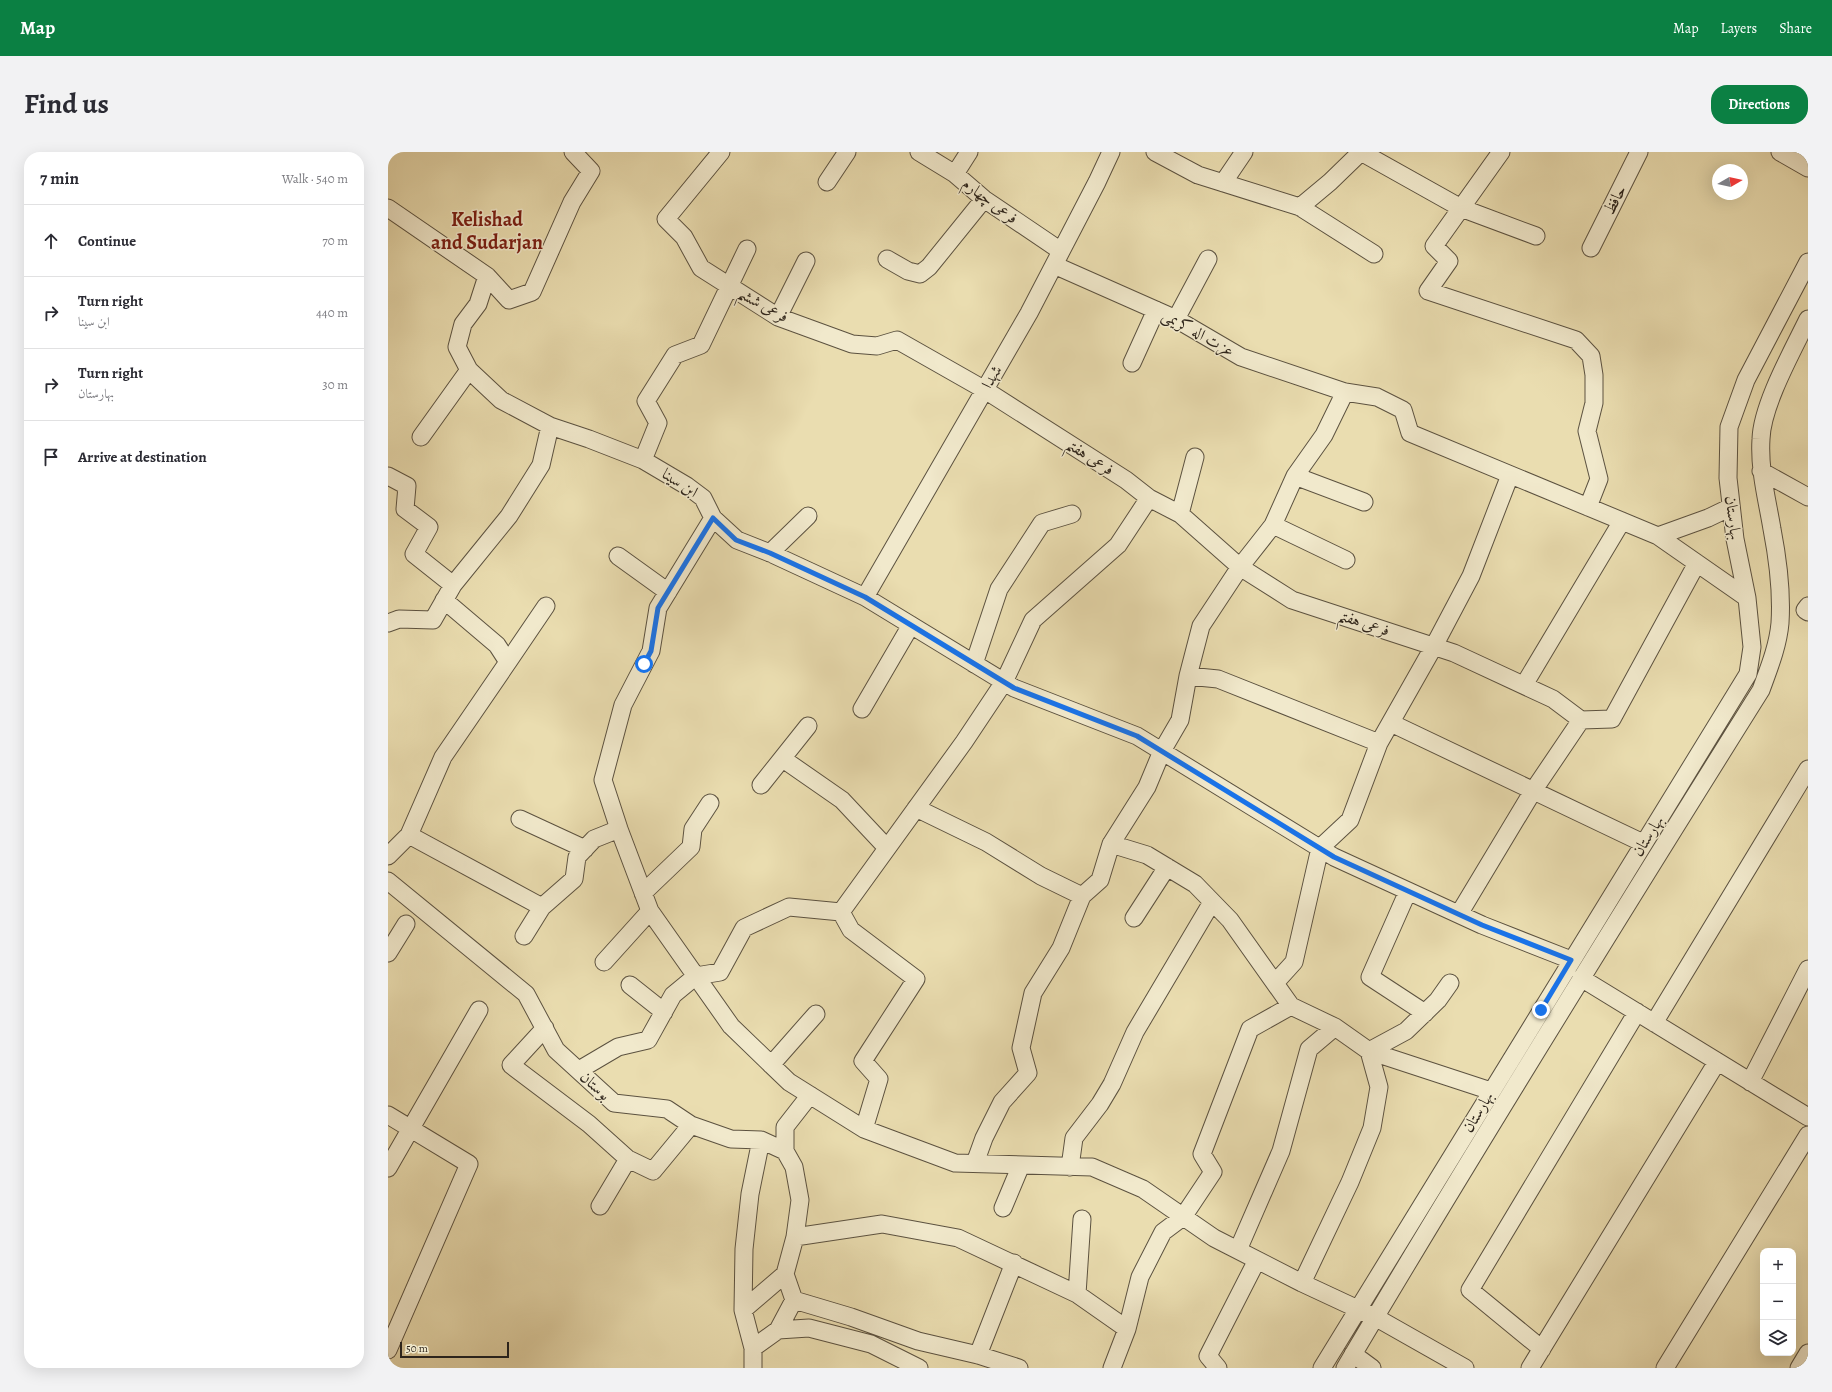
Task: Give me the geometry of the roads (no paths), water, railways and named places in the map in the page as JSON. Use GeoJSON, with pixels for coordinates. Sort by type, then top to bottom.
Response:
{"type":"FeatureCollection","features":[{"type":"Feature","properties":{"kind":"street"},"geometry":{"type":"LineString","coordinates":[[391,215],[487,276],[509,300],[532,292],[572,202],[591,171],[573,152]]}},
{"type":"Feature","properties":{"kind":"street","name":"فرعی ششم"},"geometry":{"type":"LineString","coordinates":[[721,152],[666,219],[684,237],[700,268],[778,317],[852,344],[877,346],[897,340],[985,390]]}},
{"type":"Feature","properties":{"kind":"street"},"geometry":{"type":"LineString","coordinates":[[827,182],[847,152]]}},
{"type":"Feature","properties":{"kind":"street","name":"فرعی چهارم"},"geometry":{"type":"LineString","coordinates":[[919,152],[955,174],[1058,258]]}},
{"type":"Feature","properties":{"kind":"street"},"geometry":{"type":"LineString","coordinates":[[955,174],[969,152]]}},
{"type":"Feature","properties":{"kind":"street","name":"شهدا"},"geometry":{"type":"LineString","coordinates":[[865,597],[1029,314],[1111,152]]}},
{"type":"Feature","properties":{"kind":"street"},"geometry":{"type":"LineString","coordinates":[[1155,152],[1198,175],[1300,207],[1374,254]]}},
{"type":"Feature","properties":{"kind":"street"},"geometry":{"type":"LineString","coordinates":[[1223,183],[1244,152]]}},
{"type":"Feature","properties":{"kind":"street"},"geometry":{"type":"LineString","coordinates":[[1300,207],[1330,182],[1361,152],[1461,208],[1536,236]]}},
{"type":"Feature","properties":{"kind":"street"},"geometry":{"type":"LineString","coordinates":[[1501,152],[1434,246],[1449,261],[1428,291],[1576,340],[1591,356],[1594,375],[1594,403],[1587,431],[1599,479],[1588,507]]}},
{"type":"Feature","properties":{"kind":"street","name":"حافظ"},"geometry":{"type":"LineString","coordinates":[[1591,248],[1639,152]]}},
{"type":"Feature","properties":{"kind":"street"},"geometry":{"type":"LineString","coordinates":[[1780,152],[1808,168]]}},
{"type":"Feature","properties":{"kind":"street"},"geometry":{"type":"LineString","coordinates":[[887,259],[908,271],[920,274],[929,267],[984,199]]}},
{"type":"Feature","properties":{"kind":"street"},"geometry":{"type":"LineString","coordinates":[[643,460],[658,423],[646,401],[675,355],[702,345],[747,249]]}},
{"type":"Feature","properties":{"kind":"street","name":"عزت اله کریمی"},"geometry":{"type":"LineString","coordinates":[[1058,258],[1176,319],[1241,357],[1345,392],[1377,397],[1403,410],[1410,433],[1510,475]]}},
{"type":"Feature","properties":{"kind":"street"},"geometry":{"type":"LineString","coordinates":[[1176,319],[1208,259]]}},
{"type":"Feature","properties":{"kind":"street"},"geometry":{"type":"LineString","coordinates":[[778,317],[806,261]]}},
{"type":"Feature","properties":{"kind":"street","name":"بهارستان"},"geometry":{"type":"LineString","coordinates":[[1322,1368],[1571,960],[1748,674],[1752,647],[1747,598],[1735,539],[1731,507],[1728,478],[1729,426],[1746,380],[1808,262]]}},
{"type":"Feature","properties":{"kind":"street","name":"ابن سینا"},"geometry":{"type":"LineString","coordinates":[[487,276],[478,304],[463,324],[457,346],[469,370],[501,400],[550,426],[643,460],[687,486],[703,498],[713,518],[736,540],[770,553],[865,597],[1014,688],[1137,736],[1334,857],[1459,914],[1571,960]]}},
{"type":"Feature","properties":{"kind":"street"},"geometry":{"type":"LineString","coordinates":[[1132,363],[1156,310]]}},
{"type":"Feature","properties":{"kind":"street","name":"بهارستان"},"geometry":{"type":"LineString","coordinates":[[1349,1361],[1581,978],[1761,690],[1772,659],[1780,624],[1780,587],[1773,531],[1761,471],[1761,438],[1767,407],[1808,319]]}},
{"type":"Feature","properties":{"kind":"street"},"geometry":{"type":"LineString","coordinates":[[421,437],[469,370]]}},
{"type":"Feature","properties":{"kind":"street","name":"فرعی هفتم"},"geometry":{"type":"LineString","coordinates":[[985,390],[1126,480],[1149,498],[1180,514],[1240,567],[1292,600],[1454,653],[1553,699],[1580,720]]}},
{"type":"Feature","properties":{"kind":"street"},"geometry":{"type":"LineString","coordinates":[[975,1164],[984,1138],[1002,1102],[1028,1073],[1021,1048],[1034,993],[1061,948],[1082,896],[1100,880],[1111,844],[1147,787],[1162,751],[1180,720],[1188,676],[1201,626],[1240,567],[1273,525],[1296,476],[1324,435],[1345,392]]}},
{"type":"Feature","properties":{"kind":"street"},"geometry":{"type":"LineString","coordinates":[[388,623],[399,619],[433,620],[453,585],[509,516],[541,465],[550,426]]}},
{"type":"Feature","properties":{"kind":"street"},"geometry":{"type":"LineString","coordinates":[[1180,514],[1195,457]]}},
{"type":"Feature","properties":{"kind":"street"},"geometry":{"type":"LineString","coordinates":[[1761,471],[1808,497]]}},
{"type":"Feature","properties":{"kind":"street"},"geometry":{"type":"LineString","coordinates":[[1275,983],[1294,962],[1320,848],[1350,820],[1379,743],[1434,646],[1471,576],[1510,475],[1658,536],[1747,598]]}},
{"type":"Feature","properties":{"kind":"street"},"geometry":{"type":"LineString","coordinates":[[388,476],[407,486],[405,510],[429,527],[414,554],[453,585]]}},
{"type":"Feature","properties":{"kind":"street"},"geometry":{"type":"LineString","coordinates":[[1296,476],[1364,502]]}},
{"type":"Feature","properties":{"kind":"street"},"geometry":{"type":"LineString","coordinates":[[841,912],[964,742],[1004,682],[1033,620],[1118,545],[1149,498]]}},
{"type":"Feature","properties":{"kind":"street"},"geometry":{"type":"LineString","coordinates":[[1658,536],[1708,518],[1731,507]]}},
{"type":"Feature","properties":{"kind":"street"},"geometry":{"type":"LineString","coordinates":[[974,664],[999,589],[1042,523],[1072,514]]}},
{"type":"Feature","properties":{"kind":"street"},"geometry":{"type":"LineString","coordinates":[[770,553],[808,516]]}},
{"type":"Feature","properties":{"kind":"street"},"geometry":{"type":"LineString","coordinates":[[713,518],[658,608],[651,651],[623,705],[603,780],[619,829],[650,911],[731,1026],[789,1082],[864,1129],[955,1163],[1092,1167],[1136,1186],[1214,1238],[1302,1282],[1359,1308],[1466,1368]]}},
{"type":"Feature","properties":{"kind":"street"},"geometry":{"type":"LineString","coordinates":[[1524,685],[1622,521]]}},
{"type":"Feature","properties":{"kind":"street"},"geometry":{"type":"LineString","coordinates":[[1273,525],[1346,560]]}},
{"type":"Feature","properties":{"kind":"street"},"geometry":{"type":"LineString","coordinates":[[618,556],[668,592]]}},
{"type":"Feature","properties":{"kind":"street"},"geometry":{"type":"LineString","coordinates":[[1459,914],[1534,791],[1580,720],[1612,719],[1697,563]]}},
{"type":"Feature","properties":{"kind":"street"},"geometry":{"type":"LineString","coordinates":[[444,600],[497,645],[508,662]]}},
{"type":"Feature","properties":{"kind":"street"},"geometry":{"type":"LineString","coordinates":[[388,856],[408,835],[443,757],[546,606]]}},
{"type":"Feature","properties":{"kind":"street"},"geometry":{"type":"LineString","coordinates":[[1808,606],[1805,610],[1808,612]]}},
{"type":"Feature","properties":{"kind":"street"},"geometry":{"type":"LineString","coordinates":[[862,709],[911,625]]}},
{"type":"Feature","properties":{"kind":"street"},"geometry":{"type":"LineString","coordinates":[[1188,676],[1218,679],[1379,743]]}},
{"type":"Feature","properties":{"kind":"street"},"geometry":{"type":"LineString","coordinates":[[1391,723],[1644,843]]}},
{"type":"Feature","properties":{"kind":"street"},"geometry":{"type":"LineString","coordinates":[[761,785],[808,726]]}},
{"type":"Feature","properties":{"kind":"street"},"geometry":{"type":"LineString","coordinates":[[783,759],[842,800],[887,848]]}},
{"type":"Feature","properties":{"kind":"street"},"geometry":{"type":"LineString","coordinates":[[1654,1023],[1808,769]]}},
{"type":"Feature","properties":{"kind":"street"},"geometry":{"type":"LineString","coordinates":[[643,893],[691,846],[693,829],[710,803]]}},
{"type":"Feature","properties":{"kind":"street"},"geometry":{"type":"LineString","coordinates":[[916,808],[986,842],[1041,876],[1082,896]]}},
{"type":"Feature","properties":{"kind":"street"},"geometry":{"type":"LineString","coordinates":[[520,819],[585,850]]}},
{"type":"Feature","properties":{"kind":"street"},"geometry":{"type":"LineString","coordinates":[[524,936],[542,907],[574,880],[577,858],[594,839],[619,829]]}},
{"type":"Feature","properties":{"kind":"street"},"geometry":{"type":"LineString","coordinates":[[408,835],[542,907]]}},
{"type":"Feature","properties":{"kind":"street"},"geometry":{"type":"LineString","coordinates":[[1111,844],[1147,855],[1195,884],[1230,920],[1291,1006],[1335,1027],[1369,1051],[1491,1091]]}},
{"type":"Feature","properties":{"kind":"street"},"geometry":{"type":"LineString","coordinates":[[1134,918],[1166,867]]}},
{"type":"Feature","properties":{"kind":"street","name":"بوستان"},"geometry":{"type":"LineString","coordinates":[[388,881],[526,994],[556,1050],[614,1103],[667,1109],[691,1125],[731,1139],[761,1140],[785,1151]]}},
{"type":"Feature","properties":{"kind":"street"},"geometry":{"type":"LineString","coordinates":[[1408,891],[1370,977],[1425,1012]]}},
{"type":"Feature","properties":{"kind":"street"},"geometry":{"type":"LineString","coordinates":[[1070,1167],[1074,1138],[1100,1104],[1112,1084],[1135,1032],[1212,902]]}},
{"type":"Feature","properties":{"kind":"street"},"geometry":{"type":"LineString","coordinates":[[579,1070],[618,1047],[648,1040],[673,995],[696,976],[720,972],[744,928],[789,907],[841,912]]}},
{"type":"Feature","properties":{"kind":"street"},"geometry":{"type":"LineString","coordinates":[[604,962],[650,911]]}},
{"type":"Feature","properties":{"kind":"street"},"geometry":{"type":"LineString","coordinates":[[841,912],[851,930],[916,979],[863,1061],[879,1079],[864,1129]]}},
{"type":"Feature","properties":{"kind":"street"},"geometry":{"type":"LineString","coordinates":[[388,953],[406,924]]}},
{"type":"Feature","properties":{"kind":"street"},"geometry":{"type":"LineString","coordinates":[[1750,1082],[1808,969]]}},
{"type":"Feature","properties":{"kind":"street"},"geometry":{"type":"LineString","coordinates":[[1581,978],[1808,1118]]}},
{"type":"Feature","properties":{"kind":"street"},"geometry":{"type":"LineString","coordinates":[[1369,1051],[1406,1031],[1438,1000],[1450,983]]}},
{"type":"Feature","properties":{"kind":"street"},"geometry":{"type":"LineString","coordinates":[[630,985],[664,1012]]}},
{"type":"Feature","properties":{"kind":"street"},"geometry":{"type":"LineString","coordinates":[[1112,1368],[1127,1329],[1143,1270],[1163,1232],[1183,1217],[1213,1172],[1202,1154],[1250,1029],[1291,1006]]}},
{"type":"Feature","properties":{"kind":"street"},"geometry":{"type":"LineString","coordinates":[[388,1168],[479,1010]]}},
{"type":"Feature","properties":{"kind":"street"},"geometry":{"type":"LineString","coordinates":[[1542,1349],[1470,1290],[1637,1012]]}},
{"type":"Feature","properties":{"kind":"street"},"geometry":{"type":"LineString","coordinates":[[771,1065],[816,1014]]}},
{"type":"Feature","properties":{"kind":"street"},"geometry":{"type":"LineString","coordinates":[[1238,1250],[1281,1151],[1309,1050],[1335,1027]]}},
{"type":"Feature","properties":{"kind":"street"},"geometry":{"type":"LineString","coordinates":[[545,1028],[511,1065],[589,1124],[628,1159],[653,1171],[691,1125]]}},
{"type":"Feature","properties":{"kind":"street"},"geometry":{"type":"LineString","coordinates":[[1302,1282],[1350,1182],[1372,1128],[1379,1087],[1369,1051]]}},
{"type":"Feature","properties":{"kind":"street"},"geometry":{"type":"LineString","coordinates":[[1530,1368],[1717,1062]]}},
{"type":"Feature","properties":{"kind":"street"},"geometry":{"type":"LineString","coordinates":[[743,1310],[784,1274],[795,1237],[800,1200],[794,1167],[785,1151],[785,1127],[810,1095]]}},
{"type":"Feature","properties":{"kind":"street"},"geometry":{"type":"LineString","coordinates":[[388,1115],[469,1164],[388,1350]]}},
{"type":"Feature","properties":{"kind":"street"},"geometry":{"type":"LineString","coordinates":[[1665,1368],[1808,1135]]}},
{"type":"Feature","properties":{"kind":"street"},"geometry":{"type":"LineString","coordinates":[[753,1368],[754,1348],[743,1310],[744,1249],[750,1194],[761,1140]]}},
{"type":"Feature","properties":{"kind":"street"},"geometry":{"type":"LineString","coordinates":[[600,1206],[628,1159]]}},
{"type":"Feature","properties":{"kind":"street"},"geometry":{"type":"LineString","coordinates":[[1004,1208],[1021,1165]]}},
{"type":"Feature","properties":{"kind":"street"},"geometry":{"type":"LineString","coordinates":[[1077,1294],[1082,1219]]}},
{"type":"Feature","properties":{"kind":"street"},"geometry":{"type":"LineString","coordinates":[[795,1237],[882,1224],[958,1238],[1014,1263],[1077,1294],[1127,1329]]}},
{"type":"Feature","properties":{"kind":"street"},"geometry":{"type":"LineString","coordinates":[[1210,1364],[1257,1260]]}},
{"type":"Feature","properties":{"kind":"street"},"geometry":{"type":"LineString","coordinates":[[978,1355],[1014,1263]]}},
{"type":"Feature","properties":{"kind":"street"},"geometry":{"type":"LineString","coordinates":[[754,1348],[778,1330],[794,1300],[784,1274]]}},
{"type":"Feature","properties":{"kind":"street"},"geometry":{"type":"LineString","coordinates":[[794,1300],[851,1317],[918,1340],[978,1355],[1019,1368]]}},
{"type":"Feature","properties":{"kind":"street"},"geometry":{"type":"LineString","coordinates":[[778,1330],[809,1328],[871,1344],[919,1368]]}},
{"type":"Feature","properties":{"kind":"street"},"geometry":{"type":"LineString","coordinates":[[1799,1368],[1808,1353]]}},
{"type":"Feature","properties":{"kind":"street"},"geometry":{"type":"LineString","coordinates":[[1349,1361],[1372,1368]]}},
{"type":"Feature","properties":{"kind":"district","name":"Kelishad and Sudarjan"},"geometry":{"type":"Point","coordinates":[487,230]}}]}
